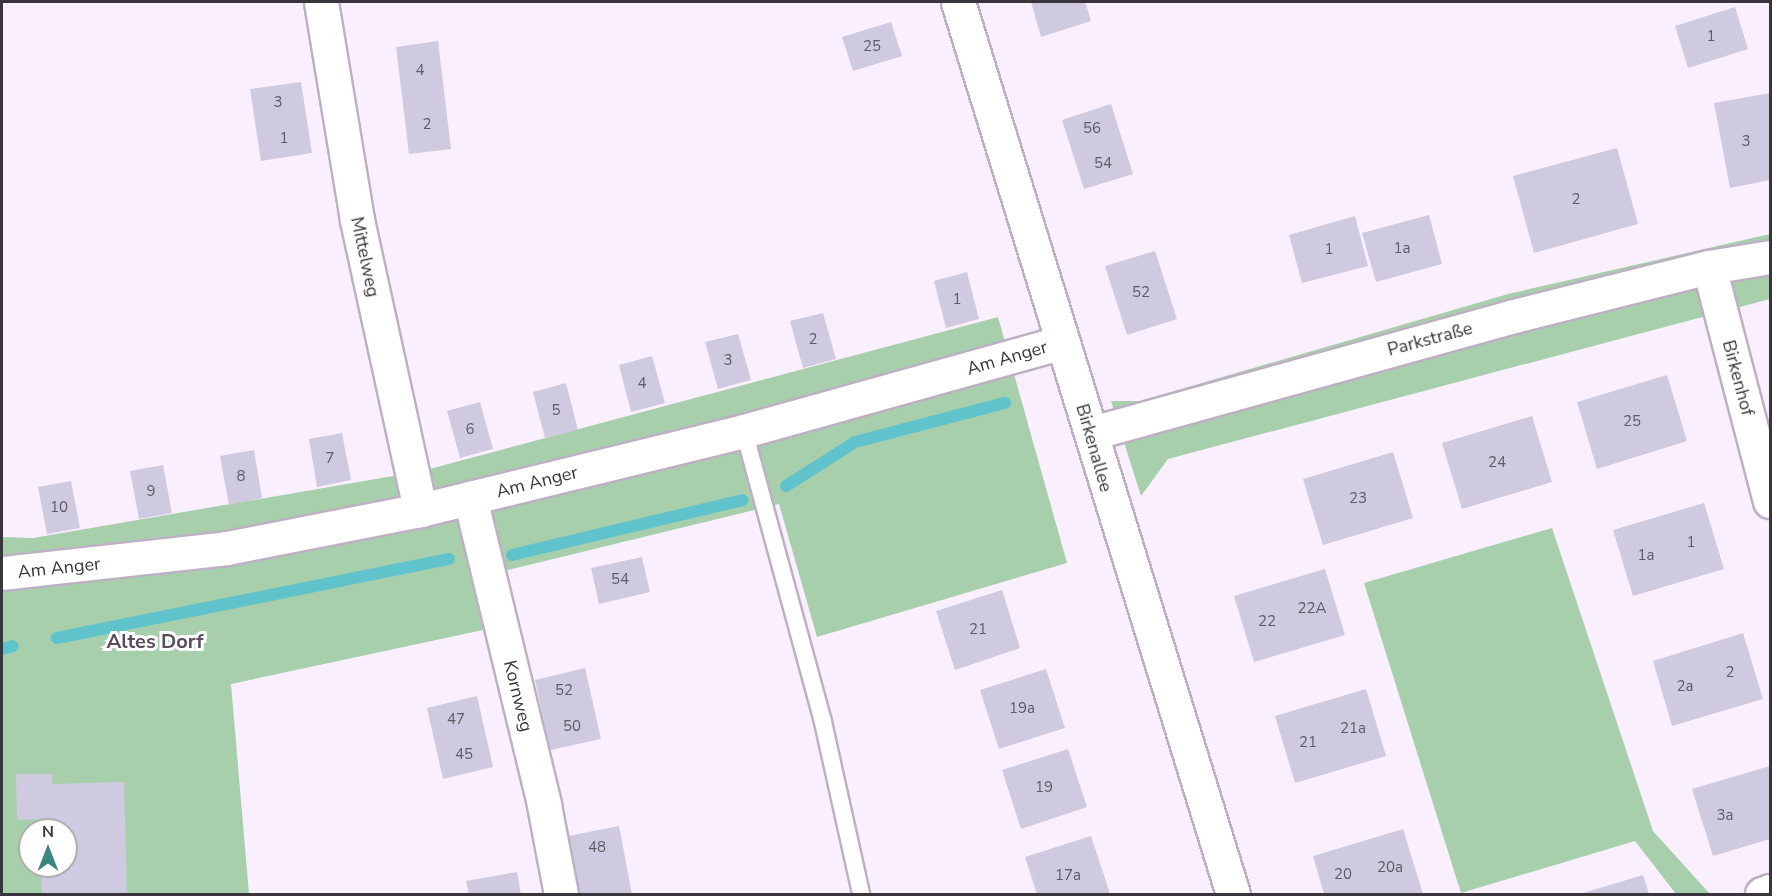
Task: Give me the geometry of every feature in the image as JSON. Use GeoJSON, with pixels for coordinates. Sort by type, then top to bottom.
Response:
{"type":"FeatureCollection","features":[{"type":"Feature","properties":{"kind":"street","name":"Mittelweg"},"geometry":{"type":"LineString","coordinates":[[321,2],[357,220],[420,510]]}},
{"type":"Feature","properties":{"kind":"street","name":"Birkenallee"},"geometry":{"type":"LineString","coordinates":[[958,2],[1092,433],[1113,516],[1233,894]]}},
{"type":"Feature","properties":{"kind":"street","name":"Parkstraße"},"geometry":{"type":"LineString","coordinates":[[1092,433],[1708,267],[1770,257]]}},
{"type":"Feature","properties":{"kind":"street","name":"Birkenhof"},"geometry":{"type":"LineString","coordinates":[[1708,267],[1769,493]]}},
{"type":"Feature","properties":{"kind":"street","name":"Am Anger"},"geometry":{"type":"LineString","coordinates":[[2,573],[227,548],[420,510],[744,431],[1062,342]]}},
{"type":"Feature","properties":{"kind":"street","name":"Kornweg"},"geometry":{"type":"LineString","coordinates":[[470,498],[544,805],[561,894]]}},
{"type":"Feature","properties":{"kind":"street"},"geometry":{"type":"LineString","coordinates":[[1762,894],[1770,891]]}},
{"type":"Feature","properties":{"kind":"lane"},"geometry":{"type":"LineString","coordinates":[[744,431],[823,722],[861,894]]}},
{"type":"Feature","properties":{"kind":"green space"},"geometry":{"type":"Polygon","coordinates":[[[1770,234],[1770,299],[1168,459],[1141,496],[1111,401],[1140,401],[1508,294],[1770,234]]]}},
{"type":"Feature","properties":{"kind":"green space"},"geometry":{"type":"Polygon","coordinates":[[[998,317],[1067,563],[817,637],[779,504],[471,579],[483,630],[231,684],[249,894],[2,894],[2,537],[33,538],[422,471],[998,317]]]}},
{"type":"Feature","properties":{"kind":"green space"},"geometry":{"type":"Polygon","coordinates":[[[1552,528],[1653,831],[1710,894],[1676,894],[1635,841],[1461,893],[1364,583],[1552,528]]]}},
{"type":"Feature","properties":{"kind":"building"},"geometry":{"type":"Polygon","coordinates":[[[1031,2],[1085,2],[1091,21],[1041,37],[1031,2]]]}},
{"type":"Feature","properties":{"kind":"building"},"geometry":{"type":"Polygon","coordinates":[[[1735,7],[1748,49],[1688,68],[1675,26],[1735,7]]]}},
{"type":"Feature","properties":{"kind":"building"},"geometry":{"type":"Polygon","coordinates":[[[891,22],[902,56],[853,71],[842,37],[891,22]]]}},
{"type":"Feature","properties":{"kind":"building"},"geometry":{"type":"Polygon","coordinates":[[[438,41],[451,149],[409,154],[396,47],[438,41]]]}},
{"type":"Feature","properties":{"kind":"building"},"geometry":{"type":"Polygon","coordinates":[[[301,82],[312,153],[261,161],[250,89],[301,82]]]}},
{"type":"Feature","properties":{"kind":"building"},"geometry":{"type":"Polygon","coordinates":[[[1770,93],[1770,180],[1730,188],[1714,103],[1770,93]]]}},
{"type":"Feature","properties":{"kind":"building"},"geometry":{"type":"Polygon","coordinates":[[[1111,104],[1133,174],[1084,189],[1062,120],[1111,104]]]}},
{"type":"Feature","properties":{"kind":"building"},"geometry":{"type":"Polygon","coordinates":[[[1617,148],[1638,224],[1534,253],[1513,176],[1617,148]]]}},
{"type":"Feature","properties":{"kind":"building"},"geometry":{"type":"Polygon","coordinates":[[[1429,215],[1442,264],[1376,282],[1362,233],[1429,215]]]}},
{"type":"Feature","properties":{"kind":"building"},"geometry":{"type":"Polygon","coordinates":[[[1355,216],[1368,266],[1302,283],[1289,235],[1355,216]]]}},
{"type":"Feature","properties":{"kind":"building"},"geometry":{"type":"Polygon","coordinates":[[[1155,251],[1177,319],[1127,335],[1105,266],[1155,251]]]}},
{"type":"Feature","properties":{"kind":"building"},"geometry":{"type":"Polygon","coordinates":[[[967,272],[979,319],[946,328],[934,281],[967,272]]]}},
{"type":"Feature","properties":{"kind":"building"},"geometry":{"type":"Polygon","coordinates":[[[823,313],[836,359],[803,368],[790,321],[823,313]]]}},
{"type":"Feature","properties":{"kind":"building"},"geometry":{"type":"Polygon","coordinates":[[[738,334],[751,380],[718,389],[705,342],[738,334]]]}},
{"type":"Feature","properties":{"kind":"building"},"geometry":{"type":"Polygon","coordinates":[[[652,356],[665,403],[631,412],[619,365],[652,356]]]}},
{"type":"Feature","properties":{"kind":"building"},"geometry":{"type":"Polygon","coordinates":[[[1667,375],[1687,441],[1597,469],[1577,402],[1667,375]]]}},
{"type":"Feature","properties":{"kind":"building"},"geometry":{"type":"Polygon","coordinates":[[[566,383],[578,430],[545,438],[533,392],[566,383]]]}},
{"type":"Feature","properties":{"kind":"building"},"geometry":{"type":"Polygon","coordinates":[[[480,402],[493,449],[460,458],[447,411],[480,402]]]}},
{"type":"Feature","properties":{"kind":"building"},"geometry":{"type":"Polygon","coordinates":[[[1532,416],[1552,482],[1462,509],[1442,443],[1532,416]]]}},
{"type":"Feature","properties":{"kind":"building"},"geometry":{"type":"Polygon","coordinates":[[[342,433],[351,480],[317,487],[309,439],[342,433]]]}},
{"type":"Feature","properties":{"kind":"building"},"geometry":{"type":"Polygon","coordinates":[[[254,450],[262,498],[229,505],[220,456],[254,450]]]}},
{"type":"Feature","properties":{"kind":"building"},"geometry":{"type":"Polygon","coordinates":[[[1393,452],[1413,518],[1323,545],[1303,479],[1393,452]]]}},
{"type":"Feature","properties":{"kind":"building"},"geometry":{"type":"Polygon","coordinates":[[[163,465],[172,513],[139,519],[130,471],[163,465]]]}},
{"type":"Feature","properties":{"kind":"building"},"geometry":{"type":"Polygon","coordinates":[[[71,481],[80,528],[47,534],[38,487],[71,481]]]}},
{"type":"Feature","properties":{"kind":"building"},"geometry":{"type":"Polygon","coordinates":[[[1704,503],[1724,569],[1633,596],[1613,530],[1704,503]]]}},
{"type":"Feature","properties":{"kind":"building"},"geometry":{"type":"Polygon","coordinates":[[[642,557],[650,592],[599,604],[591,568],[642,557]]]}},
{"type":"Feature","properties":{"kind":"building"},"geometry":{"type":"Polygon","coordinates":[[[1325,569],[1345,635],[1254,662],[1234,596],[1325,569]]]}},
{"type":"Feature","properties":{"kind":"building"},"geometry":{"type":"Polygon","coordinates":[[[1002,590],[1020,648],[955,670],[936,611],[1002,590]]]}},
{"type":"Feature","properties":{"kind":"building"},"geometry":{"type":"Polygon","coordinates":[[[1743,633],[1763,699],[1672,726],[1653,661],[1743,633]]]}},
{"type":"Feature","properties":{"kind":"building"},"geometry":{"type":"Polygon","coordinates":[[[585,668],[601,739],[550,750],[535,680],[585,668]]]}},
{"type":"Feature","properties":{"kind":"building"},"geometry":{"type":"Polygon","coordinates":[[[1046,669],[1065,728],[999,749],[980,690],[1046,669]]]}},
{"type":"Feature","properties":{"kind":"building"},"geometry":{"type":"Polygon","coordinates":[[[1366,689],[1386,756],[1295,783],[1275,716],[1366,689]]]}},
{"type":"Feature","properties":{"kind":"building"},"geometry":{"type":"Polygon","coordinates":[[[477,696],[493,767],[443,779],[427,708],[477,696]]]}},
{"type":"Feature","properties":{"kind":"building"},"geometry":{"type":"Polygon","coordinates":[[[1068,749],[1087,807],[1021,829],[1002,770],[1068,749]]]}},
{"type":"Feature","properties":{"kind":"building"},"geometry":{"type":"Polygon","coordinates":[[[1770,766],[1770,839],[1713,856],[1692,789],[1770,766]]]}},
{"type":"Feature","properties":{"kind":"building"},"geometry":{"type":"Polygon","coordinates":[[[16,774],[52,774],[52,784],[124,782],[127,894],[42,894],[41,878],[78,878],[78,818],[18,818],[17,820],[16,774]]]}},
{"type":"Feature","properties":{"kind":"building"},"geometry":{"type":"Polygon","coordinates":[[[619,826],[632,894],[579,894],[568,836],[619,826]]]}},
{"type":"Feature","properties":{"kind":"building"},"geometry":{"type":"Polygon","coordinates":[[[1403,829],[1423,894],[1324,894],[1313,856],[1403,829]]]}},
{"type":"Feature","properties":{"kind":"building"},"geometry":{"type":"Polygon","coordinates":[[[1091,836],[1110,894],[1037,894],[1025,857],[1091,836]]]}},
{"type":"Feature","properties":{"kind":"building"},"geometry":{"type":"Polygon","coordinates":[[[517,872],[521,894],[469,894],[466,881],[517,872]]]}},
{"type":"Feature","properties":{"kind":"building"},"geometry":{"type":"Polygon","coordinates":[[[1643,875],[1649,894],[1580,894],[1643,875]]]}},
{"type":"Feature","properties":{"kind":"waterway"},"geometry":{"type":"LineString","coordinates":[[786,486],[855,442],[1005,403]]}},
{"type":"Feature","properties":{"kind":"waterway"},"geometry":{"type":"LineString","coordinates":[[512,555],[743,500]]}},
{"type":"Feature","properties":{"kind":"waterway"},"geometry":{"type":"LineString","coordinates":[[57,638],[449,559]]}},
{"type":"Feature","properties":{"kind":"waterway"},"geometry":{"type":"LineString","coordinates":[[2,649],[13,646]]}},
{"type":"Feature","properties":{"kind":"district","name":"Altes Dorf"},"geometry":{"type":"Point","coordinates":[155,641]}}]}
